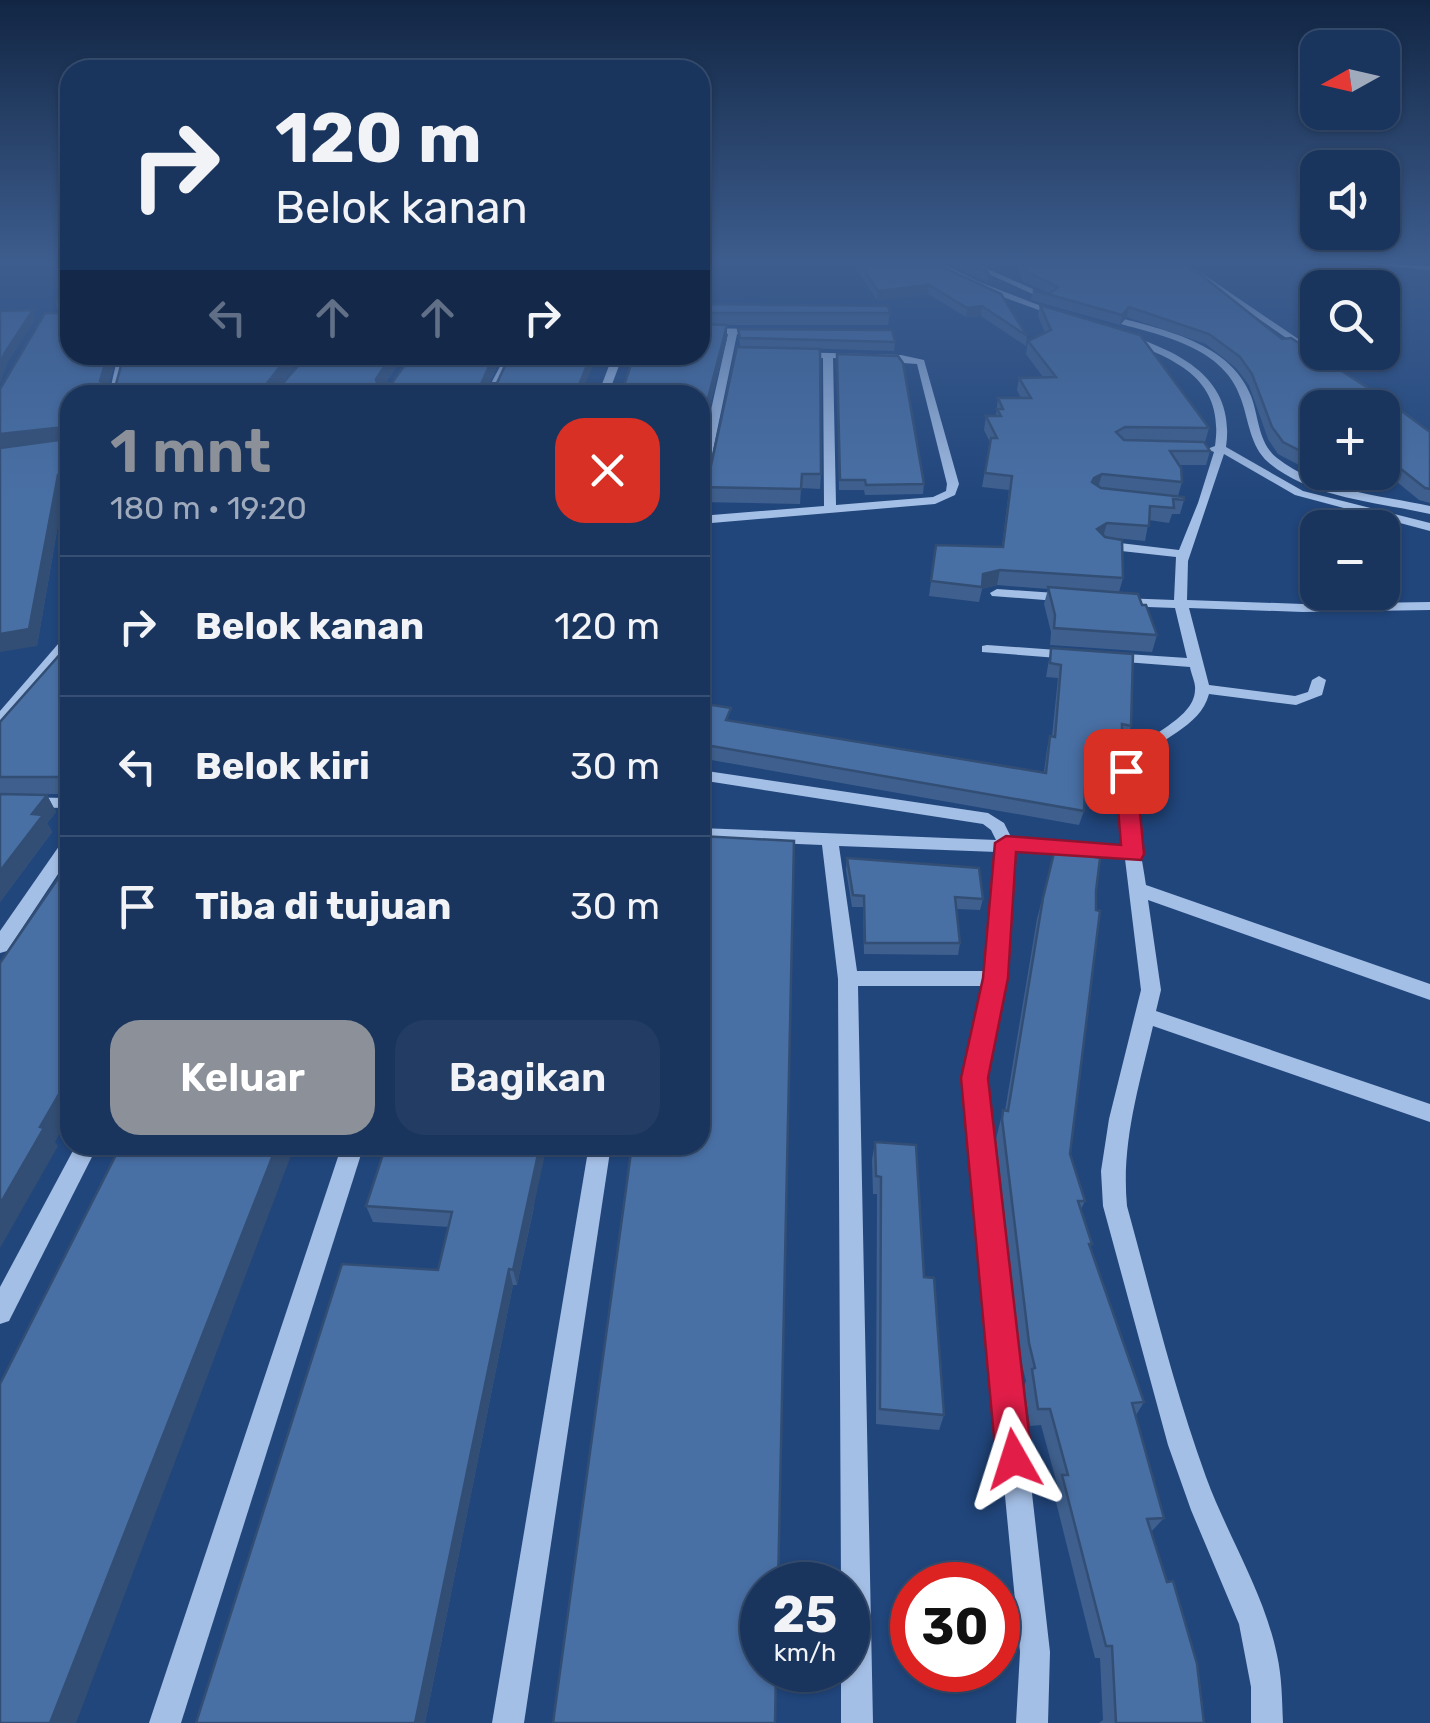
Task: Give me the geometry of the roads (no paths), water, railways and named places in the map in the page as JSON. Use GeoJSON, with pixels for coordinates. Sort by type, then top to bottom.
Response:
{"type":"FeatureCollection","features":[{"type":"Feature","properties":{"kind":"street"},"geometry":{"type":"LineString","coordinates":[[710,440],[732,342]]}},
{"type":"Feature","properties":{"kind":"street"},"geometry":{"type":"LineString","coordinates":[[1145,342],[1175,352],[1204,375],[1225,411],[1223,449],[1180,572],[1181,606],[1203,689],[1195,712],[1134,754],[1126,771],[1151,990],[1148,1016],[1120,1119],[1112,1171],[1116,1206],[1193,1480],[1251,1606],[1263,1647],[1269,1684],[1267,1723]]}},
{"type":"Feature","properties":{"kind":"street"},"geometry":{"type":"LineString","coordinates":[[1177,342],[1221,360],[1240,377],[1260,445],[1282,466],[1317,482],[1430,510]]}},
{"type":"Feature","properties":{"kind":"street"},"geometry":{"type":"LineString","coordinates":[[1175,352],[1196,349]]}},
{"type":"Feature","properties":{"kind":"street"},"geometry":{"type":"LineString","coordinates":[[730,353],[750,354]]}},
{"type":"Feature","properties":{"kind":"street"},"geometry":{"type":"LineString","coordinates":[[710,519],[934,500],[952,493],[953,484],[920,362],[789,354]]}},
{"type":"Feature","properties":{"kind":"street"},"geometry":{"type":"LineString","coordinates":[[828,355],[830,510]]}},
{"type":"Feature","properties":{"kind":"street"},"geometry":{"type":"LineString","coordinates":[[1225,411],[1250,412]]}},
{"type":"Feature","properties":{"kind":"street"},"geometry":{"type":"LineString","coordinates":[[1206,449],[1223,449],[1299,493],[1430,527]]}},
{"type":"Feature","properties":{"kind":"street"},"geometry":{"type":"LineString","coordinates":[[1186,504],[1203,506]]}},
{"type":"Feature","properties":{"kind":"street"},"geometry":{"type":"LineString","coordinates":[[1103,544],[1184,554]]}},
{"type":"Feature","properties":{"kind":"street"},"geometry":{"type":"LineString","coordinates":[[997,594],[1089,600]]}},
{"type":"Feature","properties":{"kind":"street"},"geometry":{"type":"LineString","coordinates":[[1108,601],[1181,606],[1430,606]]}},
{"type":"Feature","properties":{"kind":"street"},"geometry":{"type":"LineString","coordinates":[[987,649],[1082,655]]}},
{"type":"Feature","properties":{"kind":"street"},"geometry":{"type":"LineString","coordinates":[[0,721],[60,651]]}},
{"type":"Feature","properties":{"kind":"street"},"geometry":{"type":"LineString","coordinates":[[1101,656],[1196,663]]}},
{"type":"Feature","properties":{"kind":"street"},"geometry":{"type":"LineString","coordinates":[[1203,689],[1296,701],[1315,695],[1318,680]]}},
{"type":"Feature","properties":{"kind":"street"},"geometry":{"type":"LineString","coordinates":[[710,776],[988,819],[996,823],[1006,843],[996,978],[975,1078],[976,1112],[1035,1652],[1032,1723]]}},
{"type":"Feature","properties":{"kind":"street"},"geometry":{"type":"LineString","coordinates":[[0,802],[60,802]]}},
{"type":"Feature","properties":{"kind":"street"},"geometry":{"type":"LineString","coordinates":[[710,835],[830,842],[1006,843],[1133,854]]}},
{"type":"Feature","properties":{"kind":"street"},"geometry":{"type":"LineString","coordinates":[[830,842],[848,978],[857,1723]]}},
{"type":"Feature","properties":{"kind":"street"},"geometry":{"type":"LineString","coordinates":[[0,946],[60,858]]}},
{"type":"Feature","properties":{"kind":"street"},"geometry":{"type":"LineString","coordinates":[[1140,890],[1430,992]]}},
{"type":"Feature","properties":{"kind":"street"},"geometry":{"type":"LineString","coordinates":[[848,978],[996,978]]}},
{"type":"Feature","properties":{"kind":"street"},"geometry":{"type":"LineString","coordinates":[[1148,1016],[1430,1113]]}},
{"type":"Feature","properties":{"kind":"street"},"geometry":{"type":"LineString","coordinates":[[0,1312],[82,1155]]}},
{"type":"Feature","properties":{"kind":"street"},"geometry":{"type":"LineString","coordinates":[[165,1723],[351,1155]]}},
{"type":"Feature","properties":{"kind":"street"},"geometry":{"type":"LineString","coordinates":[[508,1723],[598,1155]]}}]}
